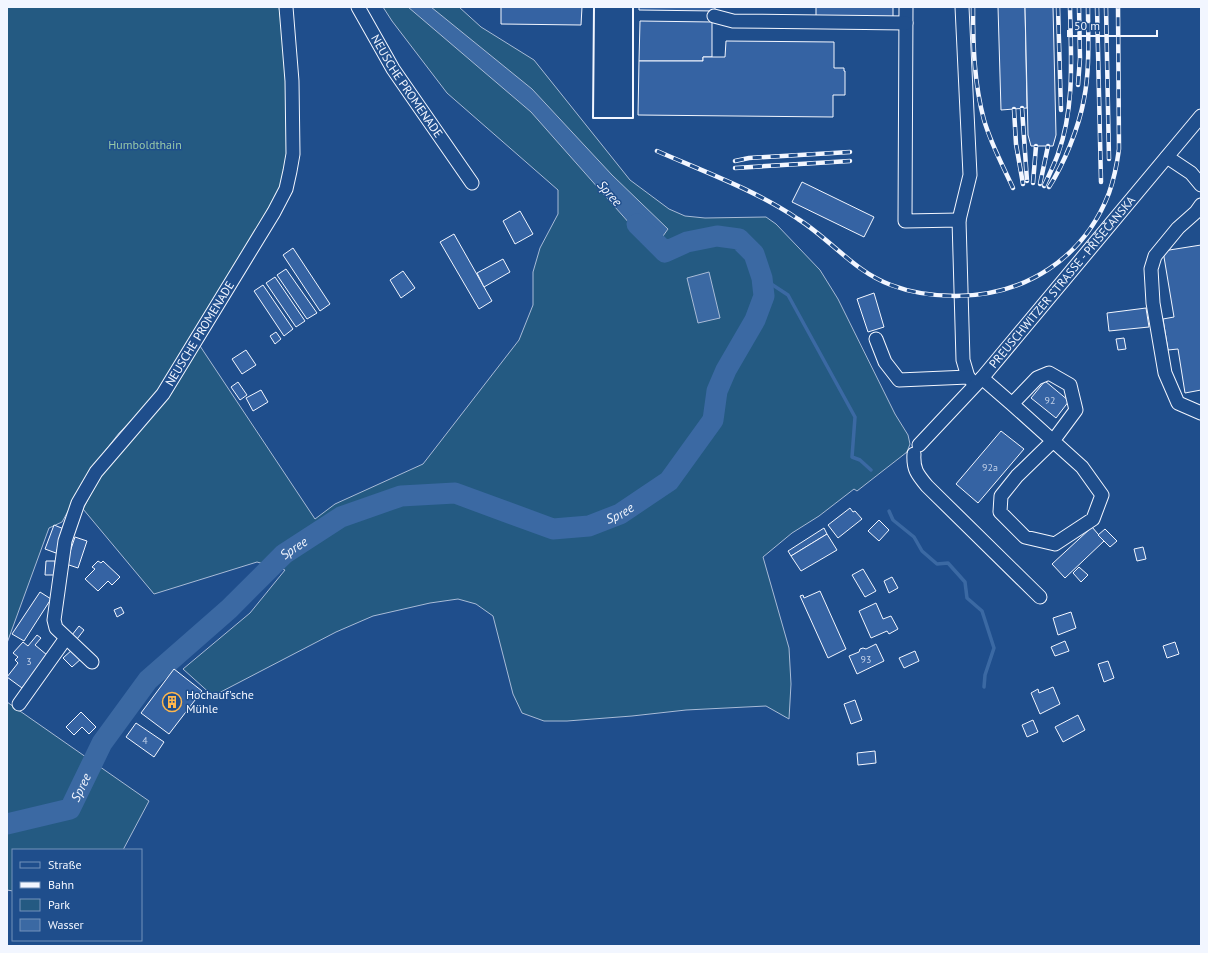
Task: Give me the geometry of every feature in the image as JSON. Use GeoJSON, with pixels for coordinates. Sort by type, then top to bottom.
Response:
{"type":"FeatureCollection","features":[{"type":"Feature","properties":{"kind":"street","name":"NEUSCHE PROMENADE"},"geometry":{"type":"LineString","coordinates":[[92,662],[56,628],[54,620],[65,541],[78,503],[96,472],[163,394],[274,212],[286,189],[293,154],[292,81],[286,7]]}},
{"type":"Feature","properties":{"kind":"street","name":"NEUSCHE PROMENADE"},"geometry":{"type":"LineString","coordinates":[[358,7],[392,69],[472,183]]}},
{"type":"Feature","properties":{"kind":"street"},"geometry":{"type":"LineString","coordinates":[[906,7],[905,221],[959,220]]}},
{"type":"Feature","properties":{"kind":"street"},"geometry":{"type":"LineString","coordinates":[[962,7],[970,175],[959,220],[963,360],[975,380],[1012,404],[1053,441],[1082,467],[1102,495],[1093,519],[1055,544],[1025,537],[1000,512],[1001,496],[1017,476],[1053,441],[1076,410],[1070,385],[1049,373],[1037,378],[1012,404]]}},
{"type":"Feature","properties":{"kind":"street"},"geometry":{"type":"LineString","coordinates":[[714,16],[733,22],[906,23]]}},
{"type":"Feature","properties":{"kind":"street","name":"PREUSCHWITZER STRASSE - PŘIŠEČANSKA"},"geometry":{"type":"LineString","coordinates":[[1040,596],[927,486],[917,474],[914,465],[916,449],[1201,116]]}},
{"type":"Feature","properties":{"kind":"street"},"geometry":{"type":"LineString","coordinates":[[1167,157],[1191,173],[1201,185]]}},
{"type":"Feature","properties":{"kind":"street"},"geometry":{"type":"LineString","coordinates":[[1201,205],[1196,212],[1178,228],[1155,256],[1151,269],[1153,302],[1165,373],[1178,402],[1201,413]]}},
{"type":"Feature","properties":{"kind":"street"},"geometry":{"type":"LineString","coordinates":[[876,339],[884,362],[898,380],[975,380]]}},
{"type":"Feature","properties":{"kind":"street"},"geometry":{"type":"LineString","coordinates":[[20,704],[66,638]]}},
{"type":"Feature","properties":{"kind":"green space","name":"Humboldthain"},"geometry":{"type":"Polygon","coordinates":[[[7,7],[279,7],[287,67],[289,152],[280,189],[160,391],[119,433],[92,468],[62,522],[49,528],[7,643],[7,7]]]}},
{"type":"Feature","properties":{"kind":"green space"},"geometry":{"type":"Polygon","coordinates":[[[383,7],[459,7],[481,27],[534,60],[630,180],[669,209],[685,216],[705,218],[766,217],[776,224],[820,270],[838,299],[895,414],[908,435],[910,444],[907,452],[857,491],[854,489],[819,516],[792,533],[763,557],[789,648],[791,684],[789,719],[766,706],[686,710],[567,721],[544,721],[522,713],[513,694],[493,616],[476,604],[458,599],[430,603],[373,616],[336,632],[213,696],[183,669],[250,613],[285,570],[257,562],[154,594],[83,509],[101,474],[167,397],[200,346],[315,519],[335,504],[423,464],[519,340],[533,305],[533,272],[540,248],[558,214],[558,190],[447,93],[383,7]]]}},
{"type":"Feature","properties":{"kind":"green space"},"geometry":{"type":"Polygon","coordinates":[[[7,702],[149,801],[124,849],[12,849],[12,891],[7,890],[7,702]]]}},
{"type":"Feature","properties":{"kind":"water"},"geometry":{"type":"Polygon","coordinates":[[[408,7],[431,7],[532,89],[612,175],[668,229],[653,250],[531,112],[408,7]]]}},
{"type":"Feature","properties":{"kind":"water"},"geometry":{"type":"Polygon","coordinates":[[[709,272],[720,318],[698,323],[687,278],[709,272]]]}},
{"type":"Feature","properties":{"kind":"building"},"geometry":{"type":"Polygon","coordinates":[[[501,7],[582,7],[581,25],[501,24],[501,7]]]}},
{"type":"Feature","properties":{"kind":"building"},"geometry":{"type":"Polygon","coordinates":[[[639,7],[715,7],[715,11],[639,10],[639,7]]]}},
{"type":"Feature","properties":{"kind":"building"},"geometry":{"type":"Polygon","coordinates":[[[816,7],[893,7],[893,19],[816,18],[816,7]]]}},
{"type":"Feature","properties":{"kind":"building"},"geometry":{"type":"Polygon","coordinates":[[[998,7],[1025,7],[1027,108],[1001,110],[998,7]]]}},
{"type":"Feature","properties":{"kind":"building"},"geometry":{"type":"Polygon","coordinates":[[[1025,7],[1053,7],[1056,135],[1053,146],[1031,146],[1028,135],[1025,7]]]}},
{"type":"Feature","properties":{"kind":"building"},"geometry":{"type":"Polygon","coordinates":[[[640,21],[712,22],[712,57],[703,57],[703,61],[639,61],[640,21]]]}},
{"type":"Feature","properties":{"kind":"building"},"geometry":{"type":"Polygon","coordinates":[[[726,41],[834,42],[834,68],[844,68],[845,95],[833,95],[833,117],[638,115],[639,61],[703,61],[703,57],[725,57],[726,41]]]}},
{"type":"Feature","properties":{"kind":"building"},"geometry":{"type":"Polygon","coordinates":[[[802,182],[874,217],[864,237],[792,202],[802,182]]]}},
{"type":"Feature","properties":{"kind":"building"},"geometry":{"type":"Polygon","coordinates":[[[520,211],[533,234],[515,244],[503,221],[520,211]]]}},
{"type":"Feature","properties":{"kind":"building"},"geometry":{"type":"Polygon","coordinates":[[[454,234],[492,301],[479,309],[440,242],[454,234]]]}},
{"type":"Feature","properties":{"kind":"building"},"geometry":{"type":"Polygon","coordinates":[[[1201,245],[1201,390],[1185,393],[1178,349],[1168,350],[1163,319],[1174,317],[1163,251],[1201,245]]]}},
{"type":"Feature","properties":{"kind":"building"},"geometry":{"type":"Polygon","coordinates":[[[293,248],[330,304],[320,311],[283,255],[293,248]]]}},
{"type":"Feature","properties":{"kind":"building"},"geometry":{"type":"Polygon","coordinates":[[[503,259],[510,272],[484,287],[477,273],[503,259]]]}},
{"type":"Feature","properties":{"kind":"building"},"geometry":{"type":"Polygon","coordinates":[[[286,269],[317,313],[307,319],[277,275],[286,269]]]}},
{"type":"Feature","properties":{"kind":"building"},"geometry":{"type":"Polygon","coordinates":[[[403,271],[415,288],[401,298],[390,280],[403,271]]]}},
{"type":"Feature","properties":{"kind":"building"},"geometry":{"type":"Polygon","coordinates":[[[275,277],[305,321],[296,327],[266,283],[275,277]]]}},
{"type":"Feature","properties":{"kind":"building"},"geometry":{"type":"Polygon","coordinates":[[[263,285],[293,329],[284,336],[254,291],[263,285]]]}},
{"type":"Feature","properties":{"kind":"building"},"geometry":{"type":"Polygon","coordinates":[[[874,293],[884,327],[868,332],[857,299],[874,293]]]}},
{"type":"Feature","properties":{"kind":"building"},"geometry":{"type":"Polygon","coordinates":[[[1146,308],[1149,327],[1109,331],[1107,313],[1146,308]]]}},
{"type":"Feature","properties":{"kind":"building"},"geometry":{"type":"Polygon","coordinates":[[[276,332],[281,339],[275,344],[270,336],[276,332]]]}},
{"type":"Feature","properties":{"kind":"building"},"geometry":{"type":"Polygon","coordinates":[[[1124,338],[1126,349],[1118,350],[1116,339],[1124,338]]]}},
{"type":"Feature","properties":{"kind":"building"},"geometry":{"type":"Polygon","coordinates":[[[246,350],[256,365],[242,374],[232,359],[246,350]]]}},
{"type":"Feature","properties":{"kind":"building"},"geometry":{"type":"Polygon","coordinates":[[[1045,381],[1069,401],[1056,418],[1031,398],[1045,381]]]}},
{"type":"Feature","properties":{"kind":"building"},"geometry":{"type":"Polygon","coordinates":[[[238,382],[247,395],[240,400],[231,387],[238,382]]]}},
{"type":"Feature","properties":{"kind":"building"},"geometry":{"type":"Polygon","coordinates":[[[261,390],[268,402],[253,411],[246,398],[261,390]]]}},
{"type":"Feature","properties":{"kind":"building"},"geometry":{"type":"Polygon","coordinates":[[[1001,431],[1024,449],[978,503],[956,484],[1001,431]]]}},
{"type":"Feature","properties":{"kind":"building"},"geometry":{"type":"Polygon","coordinates":[[[850,508],[862,519],[838,538],[828,525],[850,508]]]}},
{"type":"Feature","properties":{"kind":"building"},"geometry":{"type":"Polygon","coordinates":[[[879,520],[889,530],[879,541],[868,531],[879,520]]]}},
{"type":"Feature","properties":{"kind":"building"},"geometry":{"type":"Polygon","coordinates":[[[54,525],[64,529],[56,553],[45,549],[54,525]]]}},
{"type":"Feature","properties":{"kind":"building"},"geometry":{"type":"Polygon","coordinates":[[[1092,527],[1104,541],[1065,578],[1052,564],[1092,527]]]}},
{"type":"Feature","properties":{"kind":"building"},"geometry":{"type":"Polygon","coordinates":[[[824,528],[827,534],[791,556],[788,551],[824,528]]]}},
{"type":"Feature","properties":{"kind":"building"},"geometry":{"type":"Polygon","coordinates":[[[1105,529],[1117,541],[1110,547],[1098,535],[1105,529]]]}},
{"type":"Feature","properties":{"kind":"building"},"geometry":{"type":"Polygon","coordinates":[[[827,534],[837,550],[801,571],[791,556],[827,534]]]}},
{"type":"Feature","properties":{"kind":"building"},"geometry":{"type":"Polygon","coordinates":[[[75,537],[87,541],[78,568],[66,564],[75,537]]]}},
{"type":"Feature","properties":{"kind":"building"},"geometry":{"type":"Polygon","coordinates":[[[1143,547],[1146,559],[1137,561],[1134,549],[1143,547]]]}},
{"type":"Feature","properties":{"kind":"building"},"geometry":{"type":"Polygon","coordinates":[[[46,561],[55,561],[54,575],[45,575],[46,561]]]}},
{"type":"Feature","properties":{"kind":"building"},"geometry":{"type":"Polygon","coordinates":[[[98,561],[101,563],[103,561],[120,577],[112,585],[108,581],[98,591],[85,579],[95,569],[92,567],[98,561]]]}},
{"type":"Feature","properties":{"kind":"building"},"geometry":{"type":"Polygon","coordinates":[[[1079,567],[1088,575],[1081,582],[1073,573],[1079,567]]]}},
{"type":"Feature","properties":{"kind":"building"},"geometry":{"type":"Polygon","coordinates":[[[863,569],[876,591],[865,597],[852,575],[863,569]]]}},
{"type":"Feature","properties":{"kind":"building"},"geometry":{"type":"Polygon","coordinates":[[[892,577],[898,588],[889,593],[884,581],[892,577]]]}},
{"type":"Feature","properties":{"kind":"building"},"geometry":{"type":"Polygon","coordinates":[[[820,591],[846,649],[828,658],[800,596],[803,595],[804,598],[820,591]]]}},
{"type":"Feature","properties":{"kind":"building"},"geometry":{"type":"Polygon","coordinates":[[[40,592],[51,599],[24,641],[12,634],[40,592]]]}},
{"type":"Feature","properties":{"kind":"building"},"geometry":{"type":"Polygon","coordinates":[[[876,603],[883,619],[891,616],[898,629],[889,634],[887,631],[871,638],[859,611],[876,603]]]}},
{"type":"Feature","properties":{"kind":"building"},"geometry":{"type":"Polygon","coordinates":[[[121,607],[124,613],[117,617],[114,610],[121,607]]]}},
{"type":"Feature","properties":{"kind":"building"},"geometry":{"type":"Polygon","coordinates":[[[1071,612],[1076,628],[1058,635],[1053,618],[1071,612]]]}},
{"type":"Feature","properties":{"kind":"building"},"geometry":{"type":"Polygon","coordinates":[[[79,626],[84,630],[77,639],[72,635],[79,626]]]}},
{"type":"Feature","properties":{"kind":"building"},"geometry":{"type":"Polygon","coordinates":[[[37,635],[41,638],[35,645],[47,655],[22,688],[7,677],[18,663],[15,660],[18,657],[13,653],[23,642],[28,646],[37,635]]]}},
{"type":"Feature","properties":{"kind":"building"},"geometry":{"type":"Polygon","coordinates":[[[1065,641],[1069,651],[1055,656],[1051,647],[1065,641]]]}},
{"type":"Feature","properties":{"kind":"building"},"geometry":{"type":"Polygon","coordinates":[[[1175,642],[1179,654],[1167,658],[1163,646],[1175,642]]]}},
{"type":"Feature","properties":{"kind":"building"},"geometry":{"type":"Polygon","coordinates":[[[876,644],[884,661],[857,674],[849,656],[859,652],[860,649],[866,649],[876,644]]]}},
{"type":"Feature","properties":{"kind":"building"},"geometry":{"type":"Polygon","coordinates":[[[73,649],[82,658],[72,667],[63,658],[73,649]]]}},
{"type":"Feature","properties":{"kind":"building"},"geometry":{"type":"Polygon","coordinates":[[[915,651],[919,661],[904,668],[899,658],[915,651]]]}},
{"type":"Feature","properties":{"kind":"building"},"geometry":{"type":"Polygon","coordinates":[[[1108,661],[1114,678],[1104,682],[1098,664],[1108,661]]]}},
{"type":"Feature","properties":{"kind":"building","name":"Hochauf'sche Mühle"},"geometry":{"type":"Polygon","coordinates":[[[174,669],[202,691],[169,734],[141,713],[174,669]]]}},
{"type":"Feature","properties":{"kind":"building"},"geometry":{"type":"Polygon","coordinates":[[[1053,687],[1060,704],[1040,714],[1031,693],[1038,689],[1039,693],[1053,687]]]}},
{"type":"Feature","properties":{"kind":"building"},"geometry":{"type":"Polygon","coordinates":[[[855,700],[862,720],[851,724],[844,704],[855,700]]]}},
{"type":"Feature","properties":{"kind":"building"},"geometry":{"type":"Polygon","coordinates":[[[81,712],[96,727],[89,734],[82,727],[74,735],[66,727],[81,712]]]}},
{"type":"Feature","properties":{"kind":"building"},"geometry":{"type":"Polygon","coordinates":[[[1078,715],[1085,730],[1063,742],[1055,727],[1078,715]]]}},
{"type":"Feature","properties":{"kind":"building"},"geometry":{"type":"Polygon","coordinates":[[[1033,720],[1038,732],[1027,737],[1022,725],[1033,720]]]}},
{"type":"Feature","properties":{"kind":"building"},"geometry":{"type":"Polygon","coordinates":[[[136,723],[164,742],[154,757],[126,737],[136,723]]]}},
{"type":"Feature","properties":{"kind":"building"},"geometry":{"type":"Polygon","coordinates":[[[875,751],[876,763],[858,765],[857,753],[875,751]]]}},
{"type":"Feature","properties":{"kind":"waterway","name":"Spree"},"geometry":{"type":"LineString","coordinates":[[7,824],[70,809],[102,743],[148,680],[229,609],[284,554],[341,517],[401,496],[455,493],[553,529],[589,526],[620,514],[669,481],[713,420],[717,391],[726,370],[755,320],[764,296],[762,278],[754,254],[739,239],[717,236],[687,242],[665,252],[637,224]]}},
{"type":"Feature","properties":{"kind":"waterway"},"geometry":{"type":"LineString","coordinates":[[762,278],[788,295],[855,417],[852,457],[860,460],[871,470]]}},
{"type":"Feature","properties":{"kind":"waterway"},"geometry":{"type":"LineString","coordinates":[[889,511],[893,520],[914,537],[922,551],[937,564],[948,563],[965,582],[967,598],[982,611],[994,648],[985,675],[984,687]]}},
{"type":"Feature","properties":{"kind":"railway"},"geometry":{"type":"LineString","coordinates":[[973,7],[975,64],[978,92],[984,120],[997,155],[1013,188]]}},
{"type":"Feature","properties":{"kind":"railway"},"geometry":{"type":"LineString","coordinates":[[1058,7],[1061,110]]}},
{"type":"Feature","properties":{"kind":"railway"},"geometry":{"type":"LineString","coordinates":[[1044,186],[1058,154],[1070,100],[1070,7]]}},
{"type":"Feature","properties":{"kind":"railway"},"geometry":{"type":"LineString","coordinates":[[1078,85],[1080,58],[1079,7]]}},
{"type":"Feature","properties":{"kind":"railway"},"geometry":{"type":"LineString","coordinates":[[1049,187],[1055,178],[1070,145],[1082,110],[1088,65],[1088,7]]}},
{"type":"Feature","properties":{"kind":"railway"},"geometry":{"type":"LineString","coordinates":[[1097,7],[1101,182]]}},
{"type":"Feature","properties":{"kind":"railway"},"geometry":{"type":"LineString","coordinates":[[1106,7],[1109,159]]}},
{"type":"Feature","properties":{"kind":"railway"},"geometry":{"type":"LineString","coordinates":[[657,151],[765,199],[810,227],[854,264],[891,285],[915,292],[948,296],[981,294],[1006,289],[1028,281],[1049,269],[1068,254],[1084,237],[1098,216],[1109,193],[1119,149],[1118,7]]}},
{"type":"Feature","properties":{"kind":"railway"},"geometry":{"type":"LineString","coordinates":[[1022,108],[1027,181]]}},
{"type":"Feature","properties":{"kind":"railway"},"geometry":{"type":"LineString","coordinates":[[1014,109],[1016,144],[1023,184]]}},
{"type":"Feature","properties":{"kind":"railway"},"geometry":{"type":"LineString","coordinates":[[1033,183],[1036,146]]}},
{"type":"Feature","properties":{"kind":"railway"},"geometry":{"type":"LineString","coordinates":[[1040,184],[1048,146]]}},
{"type":"Feature","properties":{"kind":"railway"},"geometry":{"type":"LineString","coordinates":[[735,161],[749,158],[850,152]]}},
{"type":"Feature","properties":{"kind":"railway"},"geometry":{"type":"LineString","coordinates":[[735,168],[850,161]]}},
{"type":"Feature","properties":{"kind":"wall"},"geometry":{"type":"LineString","coordinates":[[594,7],[593,118],[633,118],[633,7]]}},
{"type":"Feature","properties":{"kind":"place","name":"Hochauf'sche Mühle"},"geometry":{"type":"Point","coordinates":[172,702]}}]}
